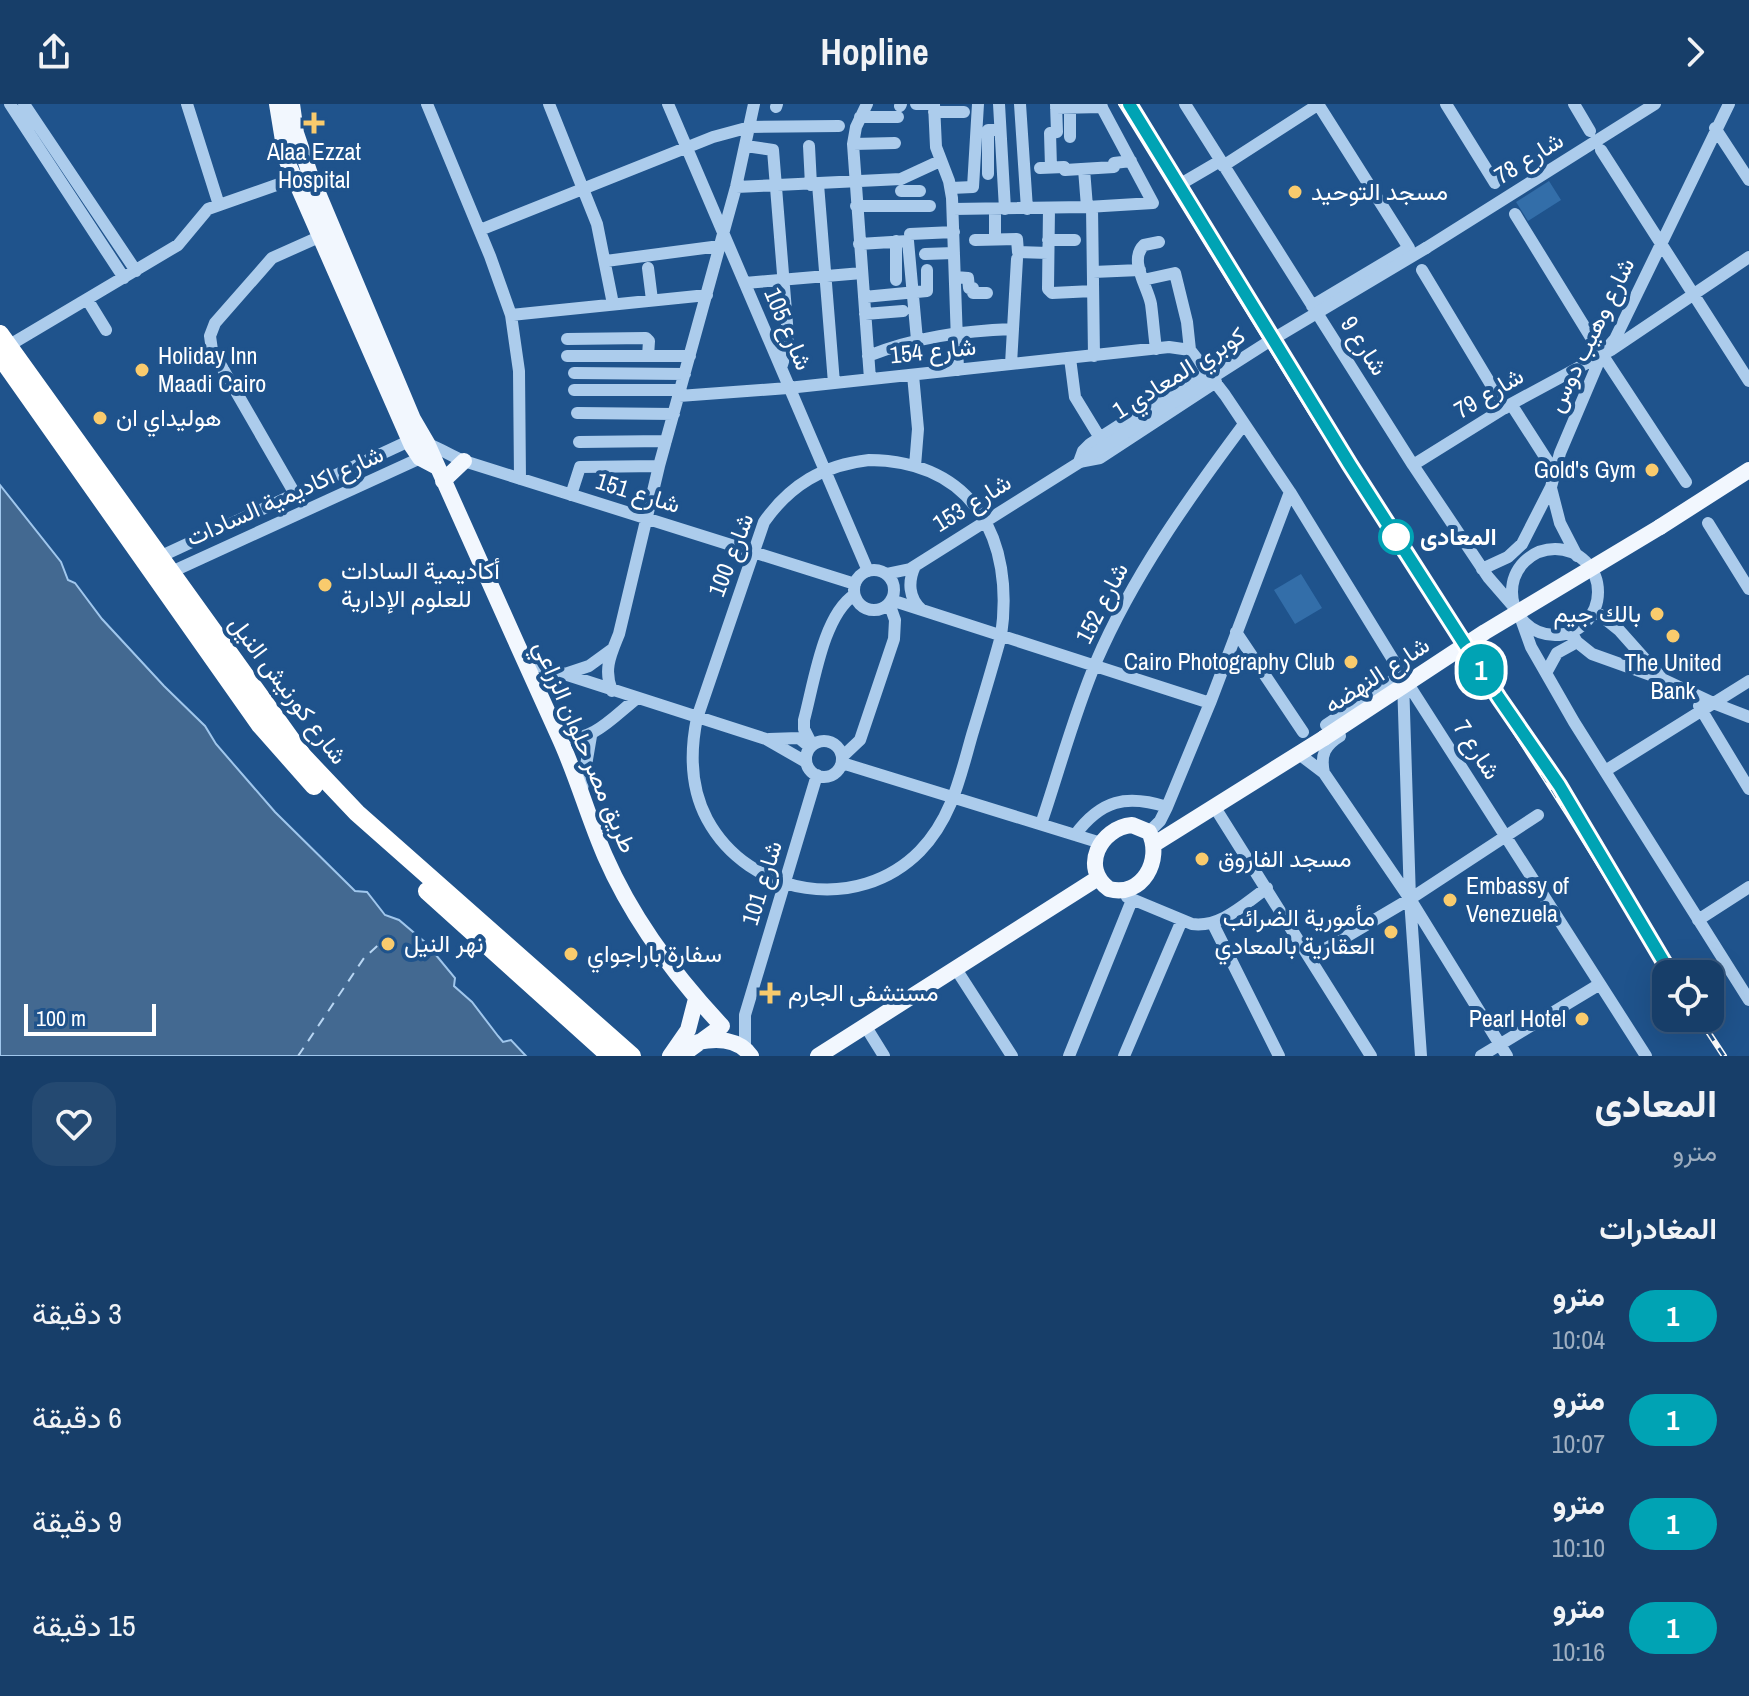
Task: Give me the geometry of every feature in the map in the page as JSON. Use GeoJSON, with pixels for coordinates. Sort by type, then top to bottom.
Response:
{"type":"FeatureCollection","features":[{"type":"Feature","properties":{"kind":"highway","name":"شارع كورنيش النيل"},"geometry":{"type":"LineString","coordinates":[[3,345],[158,567],[260,725],[312,785],[362,833],[610,1056]]}},
{"type":"Feature","properties":{"kind":"highway","name":"شارع كورنيش النيل"},"geometry":{"type":"LineString","coordinates":[[158,567],[275,721],[330,786],[632,1056]]}},
{"type":"Feature","properties":{"kind":"main road","name":"طريق مصر حلوان الزراعي"},"geometry":{"type":"LineString","coordinates":[[277,104],[282,143],[302,176],[380,342],[428,457]]}},
{"type":"Feature","properties":{"kind":"main road","name":"طريق مصر حلوان الزراعي"},"geometry":{"type":"LineString","coordinates":[[292,104],[302,176],[319,237],[524,661],[582,789],[598,839],[620,887],[696,999],[722,1026]]}},
{"type":"Feature","properties":{"kind":"main road"},"geometry":{"type":"LineString","coordinates":[[428,457],[464,461]]}},
{"type":"Feature","properties":{"kind":"main road","name":"شارع النهضه"},"geometry":{"type":"LineString","coordinates":[[1151,838],[1214,806],[1299,754],[1485,632],[1749,470]]}},
{"type":"Feature","properties":{"kind":"main road"},"geometry":{"type":"LineString","coordinates":[[1123,826],[1141,827],[1151,838],[1152,862],[1137,886],[1117,891],[1109,889],[1098,878],[1094,860],[1101,843],[1123,826]]}},
{"type":"Feature","properties":{"kind":"main road"},"geometry":{"type":"LineString","coordinates":[[818,1056],[1098,878]]}},
{"type":"Feature","properties":{"kind":"main road"},"geometry":{"type":"LineString","coordinates":[[677,1054],[692,1020],[696,999]]}},
{"type":"Feature","properties":{"kind":"main road"},"geometry":{"type":"LineString","coordinates":[[677,1054],[722,1026]]}},
{"type":"Feature","properties":{"kind":"main road"},"geometry":{"type":"LineString","coordinates":[[695,1043],[719,1040],[748,1052]]}},
{"type":"Feature","properties":{"kind":"street"},"geometry":{"type":"LineString","coordinates":[[427,104],[480,230],[511,315],[519,371],[520,479]]}},
{"type":"Feature","properties":{"kind":"street"},"geometry":{"type":"LineString","coordinates":[[549,104],[601,236],[613,304]]}},
{"type":"Feature","properties":{"kind":"street","name":"شارع 105"},"geometry":{"type":"LineString","coordinates":[[668,104],[722,241],[745,283],[868,571]]}},
{"type":"Feature","properties":{"kind":"street"},"geometry":{"type":"LineString","coordinates":[[612,691],[607,668],[611,650],[619,634],[659,466],[722,241],[754,104]]}},
{"type":"Feature","properties":{"kind":"street"},"geometry":{"type":"LineString","coordinates":[[867,104],[856,127],[853,144],[870,379]]}},
{"type":"Feature","properties":{"kind":"street"},"geometry":{"type":"LineString","coordinates":[[916,104],[955,110]]}},
{"type":"Feature","properties":{"kind":"street"},"geometry":{"type":"LineString","coordinates":[[951,188],[973,187],[978,104]]}},
{"type":"Feature","properties":{"kind":"street","name":"شارع 9"},"geometry":{"type":"LineString","coordinates":[[1185,104],[1413,465],[1482,569],[1517,613],[1546,673],[1749,1000]]}},
{"type":"Feature","properties":{"kind":"street"},"geometry":{"type":"LineString","coordinates":[[1179,185],[1222,163],[1319,104],[1409,248],[1312,306]]}},
{"type":"Feature","properties":{"kind":"street"},"geometry":{"type":"LineString","coordinates":[[1446,104],[1495,183]]}},
{"type":"Feature","properties":{"kind":"street"},"geometry":{"type":"LineString","coordinates":[[1574,104],[1590,131]]}},
{"type":"Feature","properties":{"kind":"street","name":"شارع 78"},"geometry":{"type":"LineString","coordinates":[[1426,248],[1655,104]]}},
{"type":"Feature","properties":{"kind":"street","name":"شارع وهيب دوس"},"geometry":{"type":"LineString","coordinates":[[1482,569],[1508,557],[1522,544],[1551,487],[1554,471],[1602,354],[1615,339],[1729,104]]}},
{"type":"Feature","properties":{"kind":"street"},"geometry":{"type":"LineString","coordinates":[[17,105],[72,187],[136,271]]}},
{"type":"Feature","properties":{"kind":"street"},"geometry":{"type":"LineString","coordinates":[[191,105],[219,205]]}},
{"type":"Feature","properties":{"kind":"street"},"geometry":{"type":"LineString","coordinates":[[953,209],[1089,207],[1153,202],[1131,161],[1101,106],[1056,106],[1057,132],[1050,133],[1046,168],[1114,167],[1114,163],[1131,161]]}},
{"type":"Feature","properties":{"kind":"street"},"geometry":{"type":"LineString","coordinates":[[934,107],[936,147],[951,188],[953,209],[958,370]]}},
{"type":"Feature","properties":{"kind":"street"},"geometry":{"type":"LineString","coordinates":[[995,239],[1000,209],[999,108],[1020,108],[1027,209]]}},
{"type":"Feature","properties":{"kind":"street"},"geometry":{"type":"LineString","coordinates":[[1070,108],[1070,137]]}},
{"type":"Feature","properties":{"kind":"street"},"geometry":{"type":"LineString","coordinates":[[860,117],[900,109]]}},
{"type":"Feature","properties":{"kind":"street"},"geometry":{"type":"LineString","coordinates":[[480,230],[686,147],[750,127],[839,126]]}},
{"type":"Feature","properties":{"kind":"street"},"geometry":{"type":"LineString","coordinates":[[1715,128],[1749,180]]}},
{"type":"Feature","properties":{"kind":"street"},"geometry":{"type":"LineString","coordinates":[[988,174],[988,130],[1000,130]]}},
{"type":"Feature","properties":{"kind":"street"},"geometry":{"type":"LineString","coordinates":[[853,144],[895,143]]}},
{"type":"Feature","properties":{"kind":"street"},"geometry":{"type":"LineString","coordinates":[[746,146],[772,150],[788,344],[781,368]]}},
{"type":"Feature","properties":{"kind":"street"},"geometry":{"type":"LineString","coordinates":[[809,146],[826,277],[834,383]]}},
{"type":"Feature","properties":{"kind":"street"},"geometry":{"type":"LineString","coordinates":[[1601,150],[1749,381]]}},
{"type":"Feature","properties":{"kind":"street"},"geometry":{"type":"LineString","coordinates":[[901,185],[940,161]]}},
{"type":"Feature","properties":{"kind":"street"},"geometry":{"type":"LineString","coordinates":[[1084,169],[1093,272],[1094,356]]}},
{"type":"Feature","properties":{"kind":"street"},"geometry":{"type":"LineString","coordinates":[[3,345],[178,245],[190,234],[204,212],[302,176]]}},
{"type":"Feature","properties":{"kind":"street"},"geometry":{"type":"LineString","coordinates":[[736,187],[855,182],[901,185],[920,191]]}},
{"type":"Feature","properties":{"kind":"street"},"geometry":{"type":"LineString","coordinates":[[901,185],[901,206]]}},
{"type":"Feature","properties":{"kind":"street"},"geometry":{"type":"LineString","coordinates":[[72,187],[124,278]]}},
{"type":"Feature","properties":{"kind":"street"},"geometry":{"type":"LineString","coordinates":[[856,206],[930,206]]}},
{"type":"Feature","properties":{"kind":"street"},"geometry":{"type":"LineString","coordinates":[[1049,208],[1049,291],[1093,291]]}},
{"type":"Feature","properties":{"kind":"street"},"geometry":{"type":"LineString","coordinates":[[1515,214],[1686,482]]}},
{"type":"Feature","properties":{"kind":"street"},"geometry":{"type":"LineString","coordinates":[[859,244],[954,232]]}},
{"type":"Feature","properties":{"kind":"street"},"geometry":{"type":"LineString","coordinates":[[314,506],[300,492],[212,350],[210,336],[215,323],[272,258],[319,237]]}},
{"type":"Feature","properties":{"kind":"street"},"geometry":{"type":"LineString","coordinates":[[896,280],[905,239]]}},
{"type":"Feature","properties":{"kind":"street"},"geometry":{"type":"LineString","coordinates":[[905,239],[917,340]]}},
{"type":"Feature","properties":{"kind":"street"},"geometry":{"type":"LineString","coordinates":[[975,240],[1018,240],[1018,252],[1075,240]]}},
{"type":"Feature","properties":{"kind":"street"},"geometry":{"type":"LineString","coordinates":[[606,261],[722,241]]}},
{"type":"Feature","properties":{"kind":"street"},"geometry":{"type":"LineString","coordinates":[[1156,349],[1151,301],[1141,275],[1139,249],[1159,242]]}},
{"type":"Feature","properties":{"kind":"street","name":"كوبري المعادي 1"},"geometry":{"type":"LineString","coordinates":[[1080,462],[1268,342],[1426,248]]}},
{"type":"Feature","properties":{"kind":"street"},"geometry":{"type":"LineString","coordinates":[[925,254],[954,253]]}},
{"type":"Feature","properties":{"kind":"street","name":"شارع 79"},"geometry":{"type":"LineString","coordinates":[[1413,465],[1508,406],[1620,345],[1749,257]]}},
{"type":"Feature","properties":{"kind":"street"},"geometry":{"type":"LineString","coordinates":[[1011,364],[1017,259]]}},
{"type":"Feature","properties":{"kind":"street"},"geometry":{"type":"LineString","coordinates":[[648,268],[652,300]]}},
{"type":"Feature","properties":{"kind":"street"},"geometry":{"type":"LineString","coordinates":[[864,297],[927,291],[927,270]]}},
{"type":"Feature","properties":{"kind":"street"},"geometry":{"type":"LineString","coordinates":[[1422,270],[1508,406],[1554,471]]}},
{"type":"Feature","properties":{"kind":"street"},"geometry":{"type":"LineString","coordinates":[[1093,272],[1175,274],[1187,322],[1190,350]]}},
{"type":"Feature","properties":{"kind":"street"},"geometry":{"type":"LineString","coordinates":[[745,283],[862,273]]}},
{"type":"Feature","properties":{"kind":"street"},"geometry":{"type":"LineString","coordinates":[[955,277],[968,278],[973,293],[987,293]]}},
{"type":"Feature","properties":{"kind":"street"},"geometry":{"type":"LineString","coordinates":[[511,315],[707,295]]}},
{"type":"Feature","properties":{"kind":"street"},"geometry":{"type":"LineString","coordinates":[[87,299],[106,330]]}},
{"type":"Feature","properties":{"kind":"street"},"geometry":{"type":"LineString","coordinates":[[865,314],[903,311]]}},
{"type":"Feature","properties":{"kind":"street"},"geometry":{"type":"LineString","coordinates":[[868,356],[917,340],[956,332],[1013,329]]}},
{"type":"Feature","properties":{"kind":"street"},"geometry":{"type":"LineString","coordinates":[[567,339],[646,338],[649,341],[648,356]]}},
{"type":"Feature","properties":{"kind":"street","name":"شارع 154"},"geometry":{"type":"LineString","coordinates":[[574,390],[680,393],[788,388],[1177,347],[1190,350]]}},
{"type":"Feature","properties":{"kind":"street","name":"شارع 7"},"geometry":{"type":"LineString","coordinates":[[1190,350],[1207,369],[1290,492],[1402,675],[1407,691],[1507,836],[1646,1056]]}},
{"type":"Feature","properties":{"kind":"street"},"geometry":{"type":"LineString","coordinates":[[567,356],[690,356]]}},
{"type":"Feature","properties":{"kind":"street"},"geometry":{"type":"LineString","coordinates":[[1070,358],[1075,397],[1100,438]]}},
{"type":"Feature","properties":{"kind":"street","name":"شارع 153"},"geometry":{"type":"LineString","coordinates":[[1080,462],[1086,447],[1207,369]]}},
{"type":"Feature","properties":{"kind":"street"},"geometry":{"type":"LineString","coordinates":[[574,373],[685,374]]}},
{"type":"Feature","properties":{"kind":"street"},"geometry":{"type":"LineString","coordinates":[[913,375],[918,429],[915,466]]}},
{"type":"Feature","properties":{"kind":"street","name":"شارع 153"},"geometry":{"type":"LineString","coordinates":[[886,574],[915,566],[1080,462],[1100,458],[1216,382]]}},
{"type":"Feature","properties":{"kind":"street"},"geometry":{"type":"LineString","coordinates":[[577,413],[674,414]]}},
{"type":"Feature","properties":{"kind":"street","name":"شارع 152"},"geometry":{"type":"LineString","coordinates":[[1041,824],[1094,666],[1120,612],[1153,554],[1244,424]]}},
{"type":"Feature","properties":{"kind":"street"},"geometry":{"type":"LineString","coordinates":[[579,442],[666,441]]}},
{"type":"Feature","properties":{"kind":"street","name":"شارع 151"},"geometry":{"type":"LineString","coordinates":[[428,457],[464,461],[753,552],[854,589]]}},
{"type":"Feature","properties":{"kind":"street","name":"شارع اكاديمية السادات"},"geometry":{"type":"LineString","coordinates":[[158,567],[300,492],[428,457]]}},
{"type":"Feature","properties":{"kind":"street","name":"شارع اكاديمية السادات"},"geometry":{"type":"LineString","coordinates":[[158,567],[428,457]]}},
{"type":"Feature","properties":{"kind":"street","name":"شارع 100"},"geometry":{"type":"LineString","coordinates":[[869,460],[900,462],[948,482],[985,520],[1001,557],[1004,576],[1001,636],[953,799],[936,832],[919,852],[892,873],[858,886],[831,891],[786,884],[766,876],[732,852],[707,819],[694,780],[693,738],[697,718],[764,522],[796,487],[823,471],[869,460]]}},
{"type":"Feature","properties":{"kind":"street"},"geometry":{"type":"LineString","coordinates":[[571,495],[581,467],[659,466]]}},
{"type":"Feature","properties":{"kind":"street"},"geometry":{"type":"LineString","coordinates":[[1551,487],[1560,523],[1577,556]]}},
{"type":"Feature","properties":{"kind":"street"},"geometry":{"type":"LineString","coordinates":[[1151,838],[1210,703],[1290,492]]}},
{"type":"Feature","properties":{"kind":"street"},"geometry":{"type":"LineString","coordinates":[[1708,523],[1749,589]]}},
{"type":"Feature","properties":{"kind":"street"},"geometry":{"type":"LineString","coordinates":[[1546,673],[1557,653],[1574,637],[1594,610],[1598,592],[1597,583],[1586,562],[1569,551],[1540,552],[1524,562],[1514,578],[1512,597],[1517,613],[1531,628],[1544,634],[1574,637],[1592,654],[1662,679],[1692,694],[1707,707],[1749,789]]}},
{"type":"Feature","properties":{"kind":"street"},"geometry":{"type":"LineString","coordinates":[[915,566],[910,579],[911,593],[922,610]]}},
{"type":"Feature","properties":{"kind":"street"},"geometry":{"type":"LineString","coordinates":[[524,661],[766,739],[806,762],[817,775],[826,777],[834,774],[860,740],[894,639],[895,620],[890,601],[894,586],[886,574],[877,570],[859,576],[854,589],[830,624],[804,720],[811,746],[806,762]]}},
{"type":"Feature","properties":{"kind":"street"},"geometry":{"type":"LineString","coordinates":[[854,589],[866,608],[879,609],[890,601]]}},
{"type":"Feature","properties":{"kind":"street"},"geometry":{"type":"LineString","coordinates":[[890,601],[1210,703]]}},
{"type":"Feature","properties":{"kind":"street"},"geometry":{"type":"LineString","coordinates":[[1594,610],[1619,630],[1662,679]]}},
{"type":"Feature","properties":{"kind":"street"},"geometry":{"type":"LineString","coordinates":[[1236,632],[1303,732]]}},
{"type":"Feature","properties":{"kind":"street"},"geometry":{"type":"LineString","coordinates":[[563,674],[589,666],[611,650]]}},
{"type":"Feature","properties":{"kind":"street"},"geometry":{"type":"LineString","coordinates":[[1324,773],[1322,758],[1326,736],[1402,675]]}},
{"type":"Feature","properties":{"kind":"street"},"geometry":{"type":"LineString","coordinates":[[1605,771],[1749,681]]}},
{"type":"Feature","properties":{"kind":"street"},"geometry":{"type":"LineString","coordinates":[[1407,691],[1410,899],[1421,1056]]}},
{"type":"Feature","properties":{"kind":"street","name":"شارع النهضه"},"geometry":{"type":"LineString","coordinates":[[1326,736],[1407,691]]}},
{"type":"Feature","properties":{"kind":"street"},"geometry":{"type":"LineString","coordinates":[[560,739],[591,736],[636,699]]}},
{"type":"Feature","properties":{"kind":"street"},"geometry":{"type":"LineString","coordinates":[[1707,707],[1749,717]]}},
{"type":"Feature","properties":{"kind":"street"},"geometry":{"type":"LineString","coordinates":[[582,789],[591,736]]}},
{"type":"Feature","properties":{"kind":"street"},"geometry":{"type":"LineString","coordinates":[[766,739],[799,738],[811,746]]}},
{"type":"Feature","properties":{"kind":"street"},"geometry":{"type":"LineString","coordinates":[[811,746],[821,741],[831,742],[839,748],[842,760]]}},
{"type":"Feature","properties":{"kind":"street"},"geometry":{"type":"LineString","coordinates":[[1299,754],[1324,773],[1410,899],[1503,1050]]}},
{"type":"Feature","properties":{"kind":"street"},"geometry":{"type":"LineString","coordinates":[[842,760],[953,799],[1101,843]]}},
{"type":"Feature","properties":{"kind":"street","name":"شارع 101"},"geometry":{"type":"LineString","coordinates":[[748,1052],[743,1026],[748,1002],[817,775]]}},
{"type":"Feature","properties":{"kind":"street"},"geometry":{"type":"LineString","coordinates":[[1075,835],[1097,811],[1111,804],[1142,800],[1167,807]]}},
{"type":"Feature","properties":{"kind":"street"},"geometry":{"type":"LineString","coordinates":[[1214,806],[1371,1056]]}},
{"type":"Feature","properties":{"kind":"street"},"geometry":{"type":"LineString","coordinates":[[1310,958],[1410,899],[1538,815]]}},
{"type":"Feature","properties":{"kind":"street"},"geometry":{"type":"LineString","coordinates":[[1698,920],[1749,887]]}},
{"type":"Feature","properties":{"kind":"street"},"geometry":{"type":"LineString","coordinates":[[1117,891],[1192,924],[1213,924],[1267,888]]}},
{"type":"Feature","properties":{"kind":"street"},"geometry":{"type":"LineString","coordinates":[[1069,1056],[1132,900]]}},
{"type":"Feature","properties":{"kind":"street"},"geometry":{"type":"LineString","coordinates":[[1124,1056],[1182,920]]}},
{"type":"Feature","properties":{"kind":"street"},"geometry":{"type":"LineString","coordinates":[[1213,924],[1279,1056]]}},
{"type":"Feature","properties":{"kind":"street"},"geometry":{"type":"LineString","coordinates":[[956,969],[1012,1056]]}},
{"type":"Feature","properties":{"kind":"street"},"geometry":{"type":"LineString","coordinates":[[1481,1056],[1503,1050],[1600,984]]}},
{"type":"Feature","properties":{"kind":"street","name":"شارع 101"},"geometry":{"type":"LineString","coordinates":[[722,1026],[748,1002]]}},
{"type":"Feature","properties":{"kind":"street"},"geometry":{"type":"LineString","coordinates":[[866,1027],[884,1056]]}},
{"type":"Feature","properties":{"kind":"shaded area"},"geometry":{"type":"Polygon","coordinates":[[[1549,181],[1561,200],[1528,221],[1516,202],[1549,181]]]}},
{"type":"Feature","properties":{"kind":"shaded area"},"geometry":{"type":"Polygon","coordinates":[[[0,485],[61,562],[68,580],[75,583],[102,619],[205,726],[216,744],[275,812],[355,891],[367,892],[385,915],[399,920],[426,943],[455,978],[454,986],[472,1002],[503,1042],[511,1040],[526,1056],[0,1056],[0,485]]]}},
{"type":"Feature","properties":{"kind":"shaded area"},"geometry":{"type":"Polygon","coordinates":[[[1301,574],[1322,608],[1295,624],[1274,590],[1301,574]]]}},
{"type":"Feature","properties":{"kind":"ferry route"},"geometry":{"type":"LineString","coordinates":[[298,1056],[364,958],[386,938]]}},
{"type":"Feature","properties":{"kind":"railway"},"geometry":{"type":"LineString","coordinates":[[1121,104],[1313,416],[1658,960]]}},
{"type":"Feature","properties":{"kind":"railway"},"geometry":{"type":"LineString","coordinates":[[1708,1032],[1724,1056]]}},
{"type":"Feature","properties":{"kind":"metro line","name":"1"},"geometry":{"type":"LineString","coordinates":[[1129,104],[1350,465],[1499,698],[1559,785],[1663,960]]}},
{"type":"Feature","properties":{"kind":"place","name":"Alaa Ezzat Hospital"},"geometry":{"type":"Point","coordinates":[314,123]}},
{"type":"Feature","properties":{"kind":"place","name":"مسجد التوحيد"},"geometry":{"type":"Point","coordinates":[1295,192]}},
{"type":"Feature","properties":{"kind":"place","name":"Holiday Inn Maadi Cairo"},"geometry":{"type":"Point","coordinates":[142,370]}},
{"type":"Feature","properties":{"kind":"place","name":"هوليداي ان"},"geometry":{"type":"Point","coordinates":[100,418]}},
{"type":"Feature","properties":{"kind":"place","name":"Gold's Gym"},"geometry":{"type":"Point","coordinates":[1652,470]}},
{"type":"Feature","properties":{"kind":"place","name":"المعادى"},"geometry":{"type":"Point","coordinates":[1396,537]}},
{"type":"Feature","properties":{"kind":"place","name":"أكاديمية السادات للعلوم الإدارية"},"geometry":{"type":"Point","coordinates":[325,585]}},
{"type":"Feature","properties":{"kind":"place","name":"بالك جيم"},"geometry":{"type":"Point","coordinates":[1657,614]}},
{"type":"Feature","properties":{"kind":"place","name":"The United Bank"},"geometry":{"type":"Point","coordinates":[1673,636]}},
{"type":"Feature","properties":{"kind":"place","name":"Cairo Photography Club"},"geometry":{"type":"Point","coordinates":[1351,662]}},
{"type":"Feature","properties":{"kind":"place","name":"مسجد الفاروق"},"geometry":{"type":"Point","coordinates":[1202,859]}},
{"type":"Feature","properties":{"kind":"place","name":"Embassy of Venezuela"},"geometry":{"type":"Point","coordinates":[1450,900]}},
{"type":"Feature","properties":{"kind":"place","name":"مأمورية الضرائب العقارية بالمعادي"},"geometry":{"type":"Point","coordinates":[1391,932]}},
{"type":"Feature","properties":{"kind":"place","name":"نهر النيل"},"geometry":{"type":"Point","coordinates":[388,944]}},
{"type":"Feature","properties":{"kind":"place","name":"سفارة باراجواي"},"geometry":{"type":"Point","coordinates":[571,954]}},
{"type":"Feature","properties":{"kind":"place","name":"مستشفى الجارم"},"geometry":{"type":"Point","coordinates":[770,993]}},
{"type":"Feature","properties":{"kind":"place","name":"Pearl Hotel"},"geometry":{"type":"Point","coordinates":[1582,1019]}}]}
